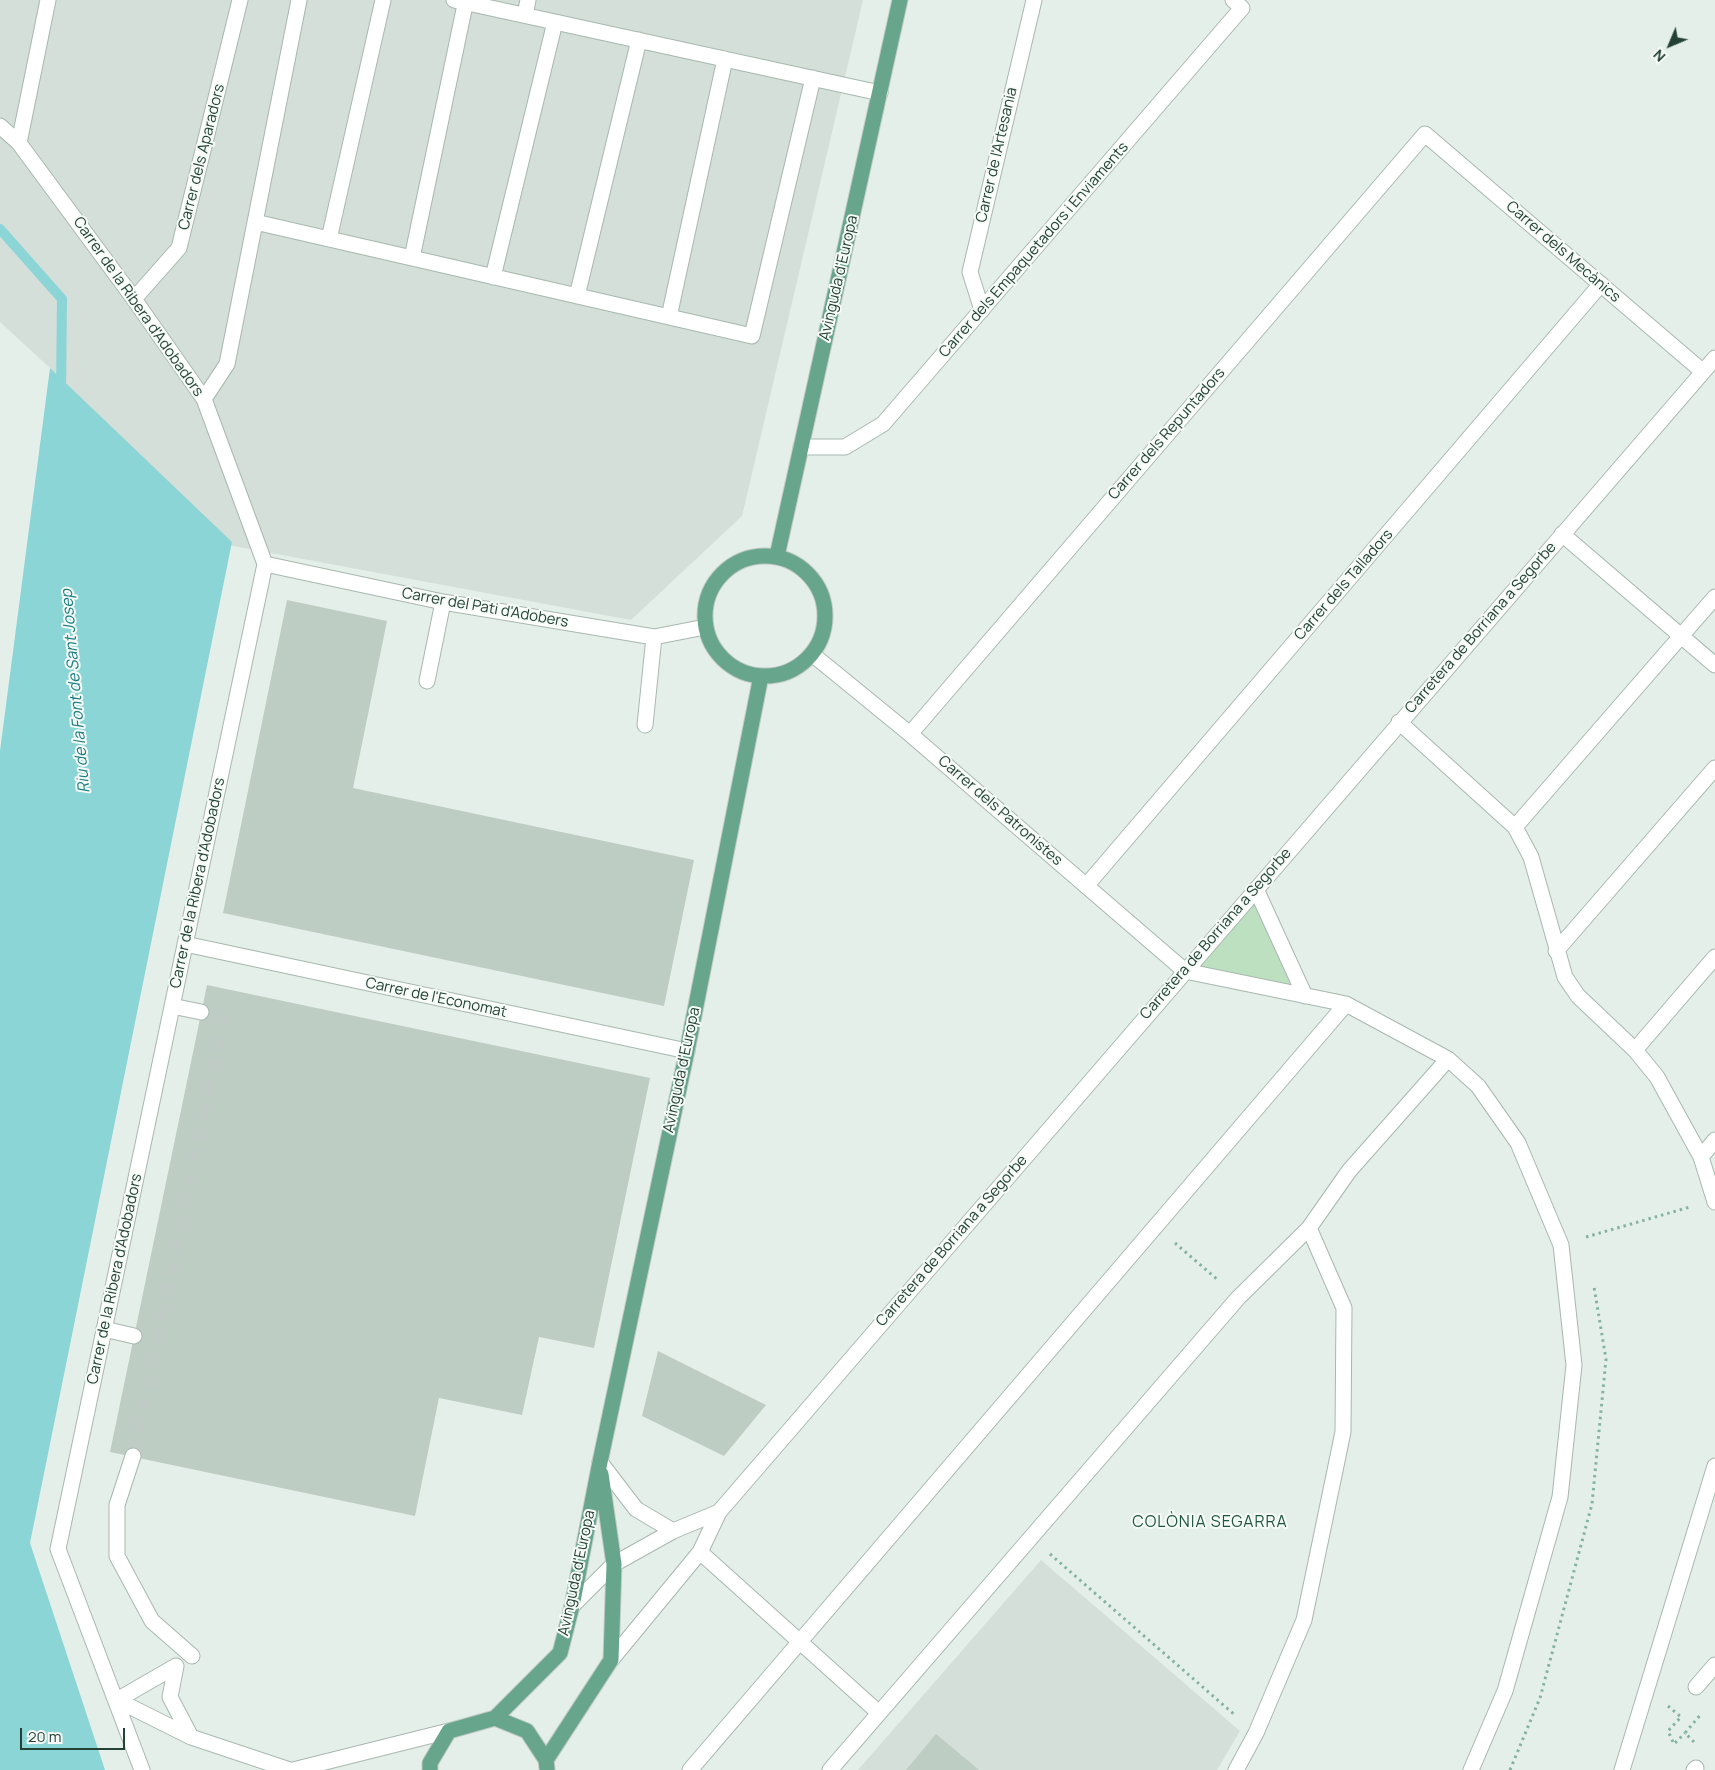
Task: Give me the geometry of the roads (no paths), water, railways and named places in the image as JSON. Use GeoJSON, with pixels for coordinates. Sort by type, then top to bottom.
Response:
{"type":"FeatureCollection","features":[{"type":"Feature","properties":{"kind":"main road","name":"Avinguda d'Europa"},"geometry":{"type":"LineString","coordinates":[[776,556],[900,0]]}},
{"type":"Feature","properties":{"kind":"main road"},"geometry":{"type":"LineString","coordinates":[[757,556],[776,556],[796,563],[811,577],[822,595],[826,615],[822,636],[812,654],[798,667],[780,674],[761,676],[742,671],[725,661],[712,645],[705,627],[705,607],[710,589],[722,572],[738,561],[757,556]]}},
{"type":"Feature","properties":{"kind":"main road","name":"Avinguda d'Europa"},"geometry":{"type":"LineString","coordinates":[[495,1718],[560,1653],[572,1606],[600,1462],[687,1051],[761,676]]}},
{"type":"Feature","properties":{"kind":"main road","name":"Avinguda d'Europa"},"geometry":{"type":"LineString","coordinates":[[600,1462],[614,1564],[611,1660]]}},
{"type":"Feature","properties":{"kind":"main road"},"geometry":{"type":"LineString","coordinates":[[430,1770],[430,1762],[449,1732],[495,1718],[527,1731],[547,1765],[611,1660]]}},
{"type":"Feature","properties":{"kind":"street"},"geometry":{"type":"LineString","coordinates":[[19,143],[48,0]]}},
{"type":"Feature","properties":{"kind":"street","name":"Carrer dels Aparadors"},"geometry":{"type":"LineString","coordinates":[[134,299],[179,248],[240,0]]}},
{"type":"Feature","properties":{"kind":"street"},"geometry":{"type":"LineString","coordinates":[[204,399],[227,364],[299,0]]}},
{"type":"Feature","properties":{"kind":"street"},"geometry":{"type":"LineString","coordinates":[[329,239],[383,0]]}},
{"type":"Feature","properties":{"kind":"street"},"geometry":{"type":"LineString","coordinates":[[525,16],[528,0]]}},
{"type":"Feature","properties":{"kind":"street","name":"Carrer de l'Artesania"},"geometry":{"type":"LineString","coordinates":[[982,310],[970,272],[1034,0]]}},
{"type":"Feature","properties":{"kind":"street"},"geometry":{"type":"LineString","coordinates":[[412,258],[462,1],[880,93]]}},
{"type":"Feature","properties":{"kind":"street","name":"Carrer dels Empaquetadors i Enviaments"},"geometry":{"type":"LineString","coordinates":[[801,447],[845,448],[883,424],[982,310],[1237,4]]}},
{"type":"Feature","properties":{"kind":"street"},"geometry":{"type":"LineString","coordinates":[[493,276],[555,22]]}},
{"type":"Feature","properties":{"kind":"street"},"geometry":{"type":"LineString","coordinates":[[577,296],[639,40]]}},
{"type":"Feature","properties":{"kind":"street"},"geometry":{"type":"LineString","coordinates":[[669,317],[725,59]]}},
{"type":"Feature","properties":{"kind":"street"},"geometry":{"type":"LineString","coordinates":[[256,222],[752,336],[813,78]]}},
{"type":"Feature","properties":{"kind":"street","name":"Carrer de la Ribera d'Adobadors"},"geometry":{"type":"LineString","coordinates":[[0,126],[19,143],[134,299],[204,399],[265,564],[58,1549],[117,1700],[142,1770]]}},
{"type":"Feature","properties":{"kind":"street","name":"Carrer dels Mecànics"},"geometry":{"type":"LineString","coordinates":[[1425,134],[1702,371]]}},
{"type":"Feature","properties":{"kind":"street","name":"Carrer dels Repuntadors"},"geometry":{"type":"LineString","coordinates":[[910,734],[1425,134]]}},
{"type":"Feature","properties":{"kind":"street","name":"Carrer dels Talladors"},"geometry":{"type":"LineString","coordinates":[[1086,886],[1601,284]]}},
{"type":"Feature","properties":{"kind":"street","name":"Carretera de Borriana a Segorbe"},"geometry":{"type":"LineString","coordinates":[[719,1512],[1715,358]]}},
{"type":"Feature","properties":{"kind":"street"},"geometry":{"type":"LineString","coordinates":[[1562,534],[1715,665]]}},
{"type":"Feature","properties":{"kind":"street","name":"Carrer del Pati d'Adobers"},"geometry":{"type":"LineString","coordinates":[[265,564],[443,602],[654,637],[705,627]]}},
{"type":"Feature","properties":{"kind":"street"},"geometry":{"type":"LineString","coordinates":[[1515,828],[1715,597]]}},
{"type":"Feature","properties":{"kind":"street"},"geometry":{"type":"LineString","coordinates":[[427,681],[443,602]]}},
{"type":"Feature","properties":{"kind":"street"},"geometry":{"type":"LineString","coordinates":[[645,725],[654,637]]}},
{"type":"Feature","properties":{"kind":"street","name":"Carrer dels Patronistes"},"geometry":{"type":"LineString","coordinates":[[812,654],[910,734],[1185,971]]}},
{"type":"Feature","properties":{"kind":"street"},"geometry":{"type":"LineString","coordinates":[[1399,722],[1515,828],[1531,857],[1556,951],[1565,977],[1578,996],[1635,1050],[1657,1077],[1700,1157],[1715,1201]]}},
{"type":"Feature","properties":{"kind":"street"},"geometry":{"type":"LineString","coordinates":[[1556,951],[1715,768]]}},
{"type":"Feature","properties":{"kind":"street"},"geometry":{"type":"LineString","coordinates":[[1256,889],[1305,996]]}},
{"type":"Feature","properties":{"kind":"street","name":"Carrer de l'Economat"},"geometry":{"type":"LineString","coordinates":[[185,944],[687,1051]]}},
{"type":"Feature","properties":{"kind":"street"},"geometry":{"type":"LineString","coordinates":[[1635,1050],[1715,957]]}},
{"type":"Feature","properties":{"kind":"street"},"geometry":{"type":"LineString","coordinates":[[1185,971],[1346,1004],[1448,1060],[1478,1086],[1518,1143],[1561,1245],[1574,1365],[1560,1497],[1505,1691],[1471,1770]]}},
{"type":"Feature","properties":{"kind":"street"},"geometry":{"type":"LineString","coordinates":[[690,1770],[1346,1004]]}},
{"type":"Feature","properties":{"kind":"street"},"geometry":{"type":"LineString","coordinates":[[172,1006],[201,1012]]}},
{"type":"Feature","properties":{"kind":"street"},"geometry":{"type":"LineString","coordinates":[[830,1770],[1238,1298],[1309,1228],[1349,1171],[1448,1060]]}},
{"type":"Feature","properties":{"kind":"street"},"geometry":{"type":"LineString","coordinates":[[1700,1157],[1715,1140]]}},
{"type":"Feature","properties":{"kind":"street"},"geometry":{"type":"LineString","coordinates":[[1236,1770],[1256,1733],[1304,1620],[1344,1432],[1344,1308],[1309,1228]]}},
{"type":"Feature","properties":{"kind":"street"},"geometry":{"type":"LineString","coordinates":[[104,1329],[134,1336]]}},
{"type":"Feature","properties":{"kind":"street"},"geometry":{"type":"LineString","coordinates":[[133,1456],[117,1505],[117,1556],[152,1621],[192,1656]]}},
{"type":"Feature","properties":{"kind":"street"},"geometry":{"type":"LineString","coordinates":[[600,1462],[636,1509],[673,1530]]}},
{"type":"Feature","properties":{"kind":"street"},"geometry":{"type":"LineString","coordinates":[[1622,1770],[1715,1466]]}},
{"type":"Feature","properties":{"kind":"street"},"geometry":{"type":"LineString","coordinates":[[1704,1507],[1715,1494]]}},
{"type":"Feature","properties":{"kind":"street"},"geometry":{"type":"LineString","coordinates":[[572,1606],[614,1564],[673,1530],[719,1512]]}},
{"type":"Feature","properties":{"kind":"street"},"geometry":{"type":"LineString","coordinates":[[611,1660],[700,1552],[719,1512]]}},
{"type":"Feature","properties":{"kind":"street"},"geometry":{"type":"LineString","coordinates":[[700,1552],[879,1713]]}},
{"type":"Feature","properties":{"kind":"street"},"geometry":{"type":"LineString","coordinates":[[1696,1687],[1715,1664]]}},
{"type":"Feature","properties":{"kind":"street"},"geometry":{"type":"LineString","coordinates":[[117,1700],[176,1666],[170,1697],[191,1738]]}},
{"type":"Feature","properties":{"kind":"street"},"geometry":{"type":"LineString","coordinates":[[117,1700],[191,1738],[291,1770],[449,1732]]}},
{"type":"Feature","properties":{"kind":"water"},"geometry":{"type":"Polygon","coordinates":[[[50,368],[232,542],[30,1543],[105,1770],[0,1770],[0,751],[50,368]]]}},
{"type":"Feature","properties":{"kind":"waterway","name":"Riu de la Font de Sant Josep"},"geometry":{"type":"LineString","coordinates":[[0,229],[62,299],[61,390]]}},
{"type":"Feature","properties":{"kind":"tunnel"},"geometry":{"type":"LineString","coordinates":[[133,1456],[224,1018],[201,1012]]}},
{"type":"Feature","properties":{"kind":"district","name":"COLÒNIA SEGARRA"},"geometry":{"type":"Point","coordinates":[1210,1523]}}]}
